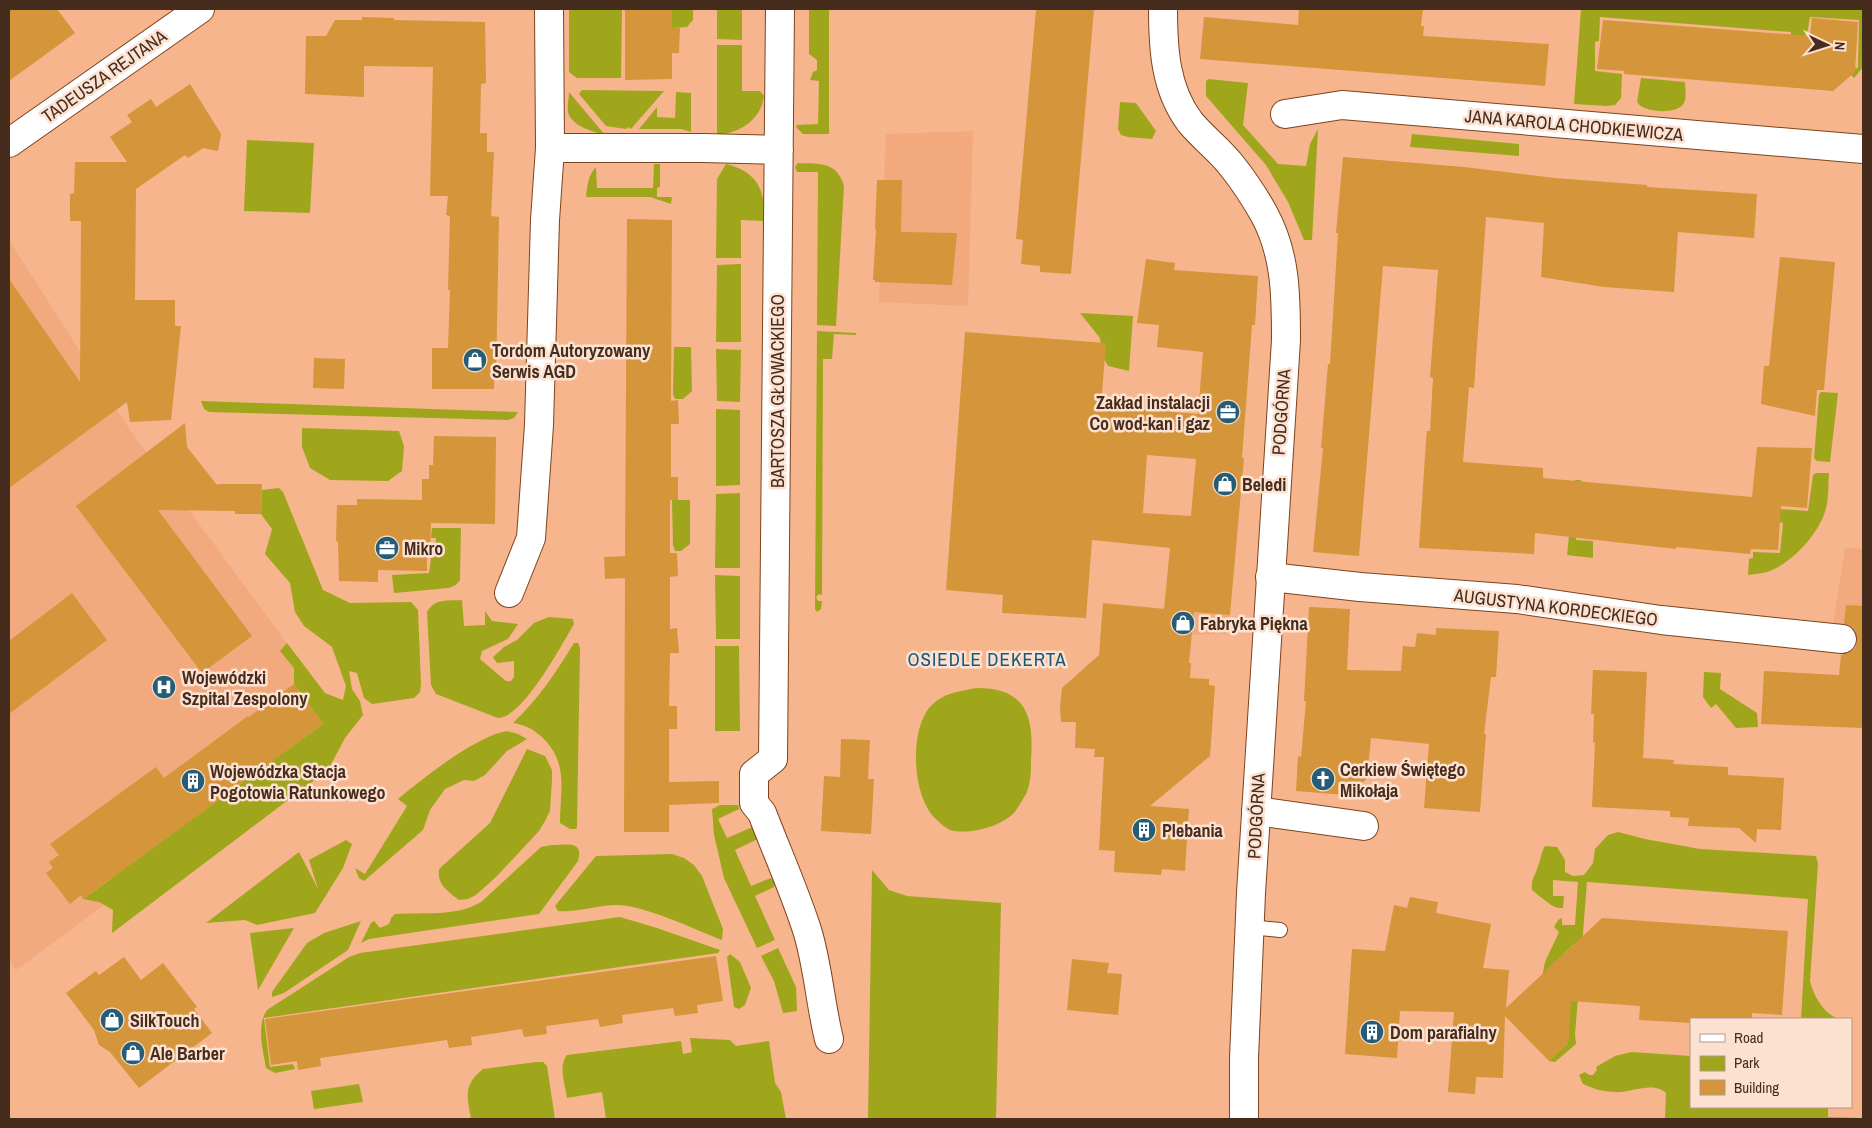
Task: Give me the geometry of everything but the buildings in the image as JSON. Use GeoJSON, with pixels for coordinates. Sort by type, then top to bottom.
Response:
{"type":"FeatureCollection","features":[{"type":"Feature","properties":{"kind":"street"},"geometry":{"type":"LineString","coordinates":[[509,593],[531,538],[539,425],[545,220],[550,148],[549,9]]}},
{"type":"Feature","properties":{"kind":"street","name":"BARTOSZA GŁOWACKIEGO"},"geometry":{"type":"LineString","coordinates":[[780,9],[773,759],[754,774],[754,803],[762,813],[807,930],[828,1038]]}},
{"type":"Feature","properties":{"kind":"street","name":"PODGÓRNA"},"geometry":{"type":"LineString","coordinates":[[1163,9],[1165,62],[1177,100],[1190,121],[1232,166],[1255,199],[1272,233],[1282,264],[1285,284],[1286,340],[1256,811],[1244,1058],[1244,1119]]}},
{"type":"Feature","properties":{"kind":"street","name":"TADEUSZA REJTANA"},"geometry":{"type":"LineString","coordinates":[[9,143],[194,10]]}},
{"type":"Feature","properties":{"kind":"street","name":"JANA KAROLA CHODKIEWICZA"},"geometry":{"type":"LineString","coordinates":[[1285,114],[1342,105],[1863,149]]}},
{"type":"Feature","properties":{"kind":"street"},"geometry":{"type":"LineString","coordinates":[[550,148],[779,150]]}},
{"type":"Feature","properties":{"kind":"street","name":"AUGUSTYNA KORDECKIEGO"},"geometry":{"type":"LineString","coordinates":[[1270,577],[1360,587],[1517,599],[1661,620],[1842,639]]}},
{"type":"Feature","properties":{"kind":"street"},"geometry":{"type":"LineString","coordinates":[[1256,811],[1364,826]]}},
{"type":"Feature","properties":{"kind":"lane"},"geometry":{"type":"LineString","coordinates":[[1250,927],[1280,930]]}},
{"type":"Feature","properties":{"kind":"shaded area"},"geometry":{"type":"Polygon","coordinates":[[[973,131],[968,306],[879,302],[886,134],[973,131]]]}},
{"type":"Feature","properties":{"kind":"shaded area","name":"Wojewódzki Szpital Zespolony"},"geometry":{"type":"Polygon","coordinates":[[[9,240],[130,430],[347,725],[16,970],[9,960],[9,240]]]}},
{"type":"Feature","properties":{"kind":"shaded area"},"geometry":{"type":"Polygon","coordinates":[[[1845,548],[1863,549],[1863,633],[1832,630],[1845,548]]]}},
{"type":"Feature","properties":{"kind":"shaded area"},"geometry":{"type":"Polygon","coordinates":[[[1115,604],[1230,615],[1228,634],[1192,635],[1115,604]]]}},
{"type":"Feature","properties":{"kind":"green space"},"geometry":{"type":"Polygon","coordinates":[[[569,9],[622,9],[621,78],[577,78],[569,72],[569,9]]]}},
{"type":"Feature","properties":{"kind":"green space"},"geometry":{"type":"Polygon","coordinates":[[[672,9],[693,9],[693,20],[687,27],[672,28],[672,9]]]}},
{"type":"Feature","properties":{"kind":"green space"},"geometry":{"type":"Polygon","coordinates":[[[717,9],[742,9],[742,40],[717,39],[717,9]]]}},
{"type":"Feature","properties":{"kind":"green space"},"geometry":{"type":"Polygon","coordinates":[[[809,9],[829,9],[829,134],[803,134],[796,127],[797,125],[818,124],[819,81],[810,80],[813,72],[817,70],[817,60],[809,54],[809,9]]]}},
{"type":"Feature","properties":{"kind":"green space"},"geometry":{"type":"Polygon","coordinates":[[[1581,9],[1863,9],[1863,67],[1854,78],[1848,71],[1848,69],[1858,68],[1859,20],[1810,17],[1807,34],[1801,39],[1790,38],[1791,32],[1600,17],[1599,41],[1595,42],[1595,71],[1622,74],[1621,98],[1615,105],[1574,104],[1581,9]]]}},
{"type":"Feature","properties":{"kind":"green space"},"geometry":{"type":"Polygon","coordinates":[[[717,45],[742,45],[742,91],[760,91],[764,96],[759,112],[748,124],[726,134],[717,135],[717,45]]]}},
{"type":"Feature","properties":{"kind":"green space"},"geometry":{"type":"Polygon","coordinates":[[[1641,78],[1685,82],[1686,95],[1684,103],[1681,107],[1668,111],[1653,110],[1640,106],[1637,102],[1641,78]]]}},
{"type":"Feature","properties":{"kind":"green space"},"geometry":{"type":"Polygon","coordinates":[[[1209,79],[1248,83],[1243,125],[1278,164],[1306,166],[1310,144],[1318,129],[1312,240],[1304,240],[1288,202],[1266,165],[1206,96],[1206,81],[1209,79]]]}},
{"type":"Feature","properties":{"kind":"green space"},"geometry":{"type":"Polygon","coordinates":[[[582,90],[664,91],[631,129],[629,127],[626,129],[606,126],[579,94],[582,90]]]}},
{"type":"Feature","properties":{"kind":"green space"},"geometry":{"type":"Polygon","coordinates":[[[569,92],[605,135],[578,125],[570,117],[568,112],[569,92]]]}},
{"type":"Feature","properties":{"kind":"green space"},"geometry":{"type":"Polygon","coordinates":[[[676,92],[691,93],[691,132],[681,129],[639,129],[657,107],[657,117],[675,118],[676,92]]]}},
{"type":"Feature","properties":{"kind":"green space"},"geometry":{"type":"Polygon","coordinates":[[[1120,102],[1136,103],[1156,131],[1152,139],[1121,135],[1118,129],[1120,102]]]}},
{"type":"Feature","properties":{"kind":"green space"},"geometry":{"type":"Polygon","coordinates":[[[1412,134],[1519,144],[1519,156],[1410,147],[1412,134]]]}},
{"type":"Feature","properties":{"kind":"green space"},"geometry":{"type":"Polygon","coordinates":[[[247,140],[314,143],[310,213],[244,211],[247,140]]]}},
{"type":"Feature","properties":{"kind":"green space"},"geometry":{"type":"Polygon","coordinates":[[[798,163],[820,164],[832,168],[841,178],[844,186],[836,326],[817,325],[818,172],[797,172],[795,167],[798,163]]]}},
{"type":"Feature","properties":{"kind":"green space"},"geometry":{"type":"Polygon","coordinates":[[[654,164],[660,164],[660,187],[657,188],[657,197],[672,197],[671,204],[650,197],[586,197],[587,185],[596,167],[597,188],[653,188],[654,164]]]}},
{"type":"Feature","properties":{"kind":"green space"},"geometry":{"type":"Polygon","coordinates":[[[726,164],[746,172],[758,184],[765,210],[765,221],[741,220],[741,258],[716,258],[717,179],[726,164]]]}},
{"type":"Feature","properties":{"kind":"green space"},"geometry":{"type":"Polygon","coordinates":[[[741,264],[741,342],[716,342],[717,265],[741,264]]]}},
{"type":"Feature","properties":{"kind":"green space"},"geometry":{"type":"Polygon","coordinates":[[[1080,313],[1133,316],[1129,371],[1108,366],[1103,357],[1100,338],[1080,313]]]}},
{"type":"Feature","properties":{"kind":"green space"},"geometry":{"type":"Polygon","coordinates":[[[817,331],[856,333],[856,335],[834,334],[832,359],[823,359],[822,595],[819,594],[816,597],[818,601],[822,601],[821,609],[817,612],[815,609],[817,331]]]}},
{"type":"Feature","properties":{"kind":"green space"},"geometry":{"type":"Polygon","coordinates":[[[674,347],[691,347],[692,391],[683,399],[675,399],[673,394],[674,347]]]}},
{"type":"Feature","properties":{"kind":"green space"},"geometry":{"type":"Polygon","coordinates":[[[716,349],[741,350],[740,402],[717,401],[716,349]]]}},
{"type":"Feature","properties":{"kind":"green space"},"geometry":{"type":"Polygon","coordinates":[[[1821,392],[1838,393],[1830,462],[1817,461],[1814,458],[1819,395],[1821,392]]]}},
{"type":"Feature","properties":{"kind":"green space"},"geometry":{"type":"Polygon","coordinates":[[[201,401],[518,412],[514,418],[508,420],[209,412],[204,409],[201,401]]]}},
{"type":"Feature","properties":{"kind":"green space"},"geometry":{"type":"Polygon","coordinates":[[[716,409],[740,410],[740,485],[716,486],[716,409]]]}},
{"type":"Feature","properties":{"kind":"green space"},"geometry":{"type":"Polygon","coordinates":[[[302,428],[399,431],[404,446],[402,471],[388,481],[330,480],[310,468],[302,447],[302,428]]]}},
{"type":"Feature","properties":{"kind":"green space"},"geometry":{"type":"Polygon","coordinates":[[[1816,473],[1829,473],[1828,498],[1825,512],[1816,531],[1801,549],[1783,564],[1773,570],[1748,575],[1749,559],[1753,558],[1753,552],[1780,553],[1783,523],[1779,522],[1780,509],[1808,511],[1813,475],[1816,473]]]}},
{"type":"Feature","properties":{"kind":"green space"},"geometry":{"type":"Polygon","coordinates":[[[1575,480],[1581,480],[1576,540],[1593,541],[1593,558],[1567,555],[1575,480]]]}},
{"type":"Feature","properties":{"kind":"green space"},"geometry":{"type":"Polygon","coordinates":[[[279,488],[283,492],[323,590],[350,603],[411,602],[418,610],[420,692],[414,698],[372,704],[364,698],[357,673],[349,671],[352,689],[360,701],[363,715],[345,738],[328,770],[112,933],[113,910],[99,902],[83,899],[111,879],[110,876],[114,873],[117,874],[323,724],[294,684],[294,668],[280,651],[287,643],[325,693],[343,700],[346,686],[332,647],[304,626],[295,612],[290,583],[265,554],[272,529],[261,514],[262,490],[279,488]]]}},
{"type":"Feature","properties":{"kind":"green space"},"geometry":{"type":"Polygon","coordinates":[[[740,493],[740,568],[715,568],[716,494],[740,493]]]}},
{"type":"Feature","properties":{"kind":"green space"},"geometry":{"type":"Polygon","coordinates":[[[672,500],[690,500],[690,544],[681,551],[675,551],[673,545],[672,500]]]}},
{"type":"Feature","properties":{"kind":"green space"},"geometry":{"type":"Polygon","coordinates":[[[432,528],[461,528],[460,580],[456,585],[449,588],[394,593],[392,575],[429,573],[431,558],[435,557],[436,538],[431,538],[432,528]]]}},
{"type":"Feature","properties":{"kind":"green space"},"geometry":{"type":"Polygon","coordinates":[[[715,575],[740,576],[740,639],[716,639],[715,575]]]}},
{"type":"Feature","properties":{"kind":"green space"},"geometry":{"type":"Polygon","coordinates":[[[462,600],[464,626],[485,625],[485,611],[492,621],[518,624],[508,639],[482,651],[480,659],[506,681],[511,681],[514,677],[514,661],[497,663],[493,657],[504,647],[517,640],[534,623],[549,617],[573,619],[574,624],[541,678],[530,694],[508,715],[498,718],[436,694],[431,685],[427,612],[438,602],[462,600]]]}},
{"type":"Feature","properties":{"kind":"green space"},"geometry":{"type":"Polygon","coordinates":[[[574,643],[578,643],[580,648],[577,827],[576,829],[570,829],[560,823],[561,778],[557,758],[543,738],[533,730],[513,723],[546,685],[574,643]]]}},
{"type":"Feature","properties":{"kind":"green space"},"geometry":{"type":"Polygon","coordinates":[[[715,646],[739,646],[740,731],[715,731],[715,646]]]}},
{"type":"Feature","properties":{"kind":"green space"},"geometry":{"type":"Polygon","coordinates":[[[1704,672],[1721,673],[1720,689],[1757,713],[1758,727],[1736,728],[1716,704],[1711,708],[1703,697],[1704,672]]]}},
{"type":"Feature","properties":{"kind":"green space"},"geometry":{"type":"Polygon","coordinates":[[[977,688],[994,689],[1007,693],[1017,699],[1024,708],[1031,731],[1030,781],[1022,801],[1008,818],[993,826],[975,831],[950,830],[929,811],[918,783],[916,749],[918,733],[923,719],[934,703],[945,696],[977,688]]]}},
{"type":"Feature","properties":{"kind":"green space"},"geometry":{"type":"Polygon","coordinates":[[[507,731],[527,739],[507,751],[485,775],[474,781],[464,780],[445,789],[430,810],[423,830],[364,881],[359,878],[355,868],[365,874],[407,806],[398,799],[465,749],[507,731]]]}},
{"type":"Feature","properties":{"kind":"green space"},"geometry":{"type":"Polygon","coordinates":[[[527,749],[545,756],[552,770],[550,811],[539,831],[496,877],[476,895],[468,899],[459,900],[442,883],[439,869],[490,823],[527,749]]]}},
{"type":"Feature","properties":{"kind":"green space"},"geometry":{"type":"Polygon","coordinates":[[[720,805],[738,805],[739,809],[718,819],[727,838],[755,826],[760,838],[735,850],[751,886],[771,878],[775,883],[774,887],[755,896],[775,940],[757,948],[724,878],[714,835],[712,809],[720,805]]]}},
{"type":"Feature","properties":{"kind":"green space"},"geometry":{"type":"Polygon","coordinates":[[[1618,832],[1700,849],[1816,856],[1818,864],[1810,981],[1823,1008],[1836,1018],[1801,1018],[1808,899],[1587,882],[1575,1035],[1576,1044],[1555,1062],[1549,1061],[1568,1043],[1574,944],[1547,970],[1541,982],[1545,962],[1559,932],[1554,927],[1558,920],[1562,918],[1562,925],[1575,925],[1578,882],[1553,880],[1553,896],[1564,896],[1563,908],[1560,908],[1554,906],[1532,890],[1533,880],[1545,846],[1557,847],[1565,860],[1565,872],[1573,876],[1584,875],[1593,863],[1595,849],[1608,835],[1618,832]]]}},
{"type":"Feature","properties":{"kind":"green space"},"geometry":{"type":"Polygon","coordinates":[[[346,840],[352,844],[343,868],[315,913],[257,925],[245,920],[206,923],[299,852],[318,889],[309,860],[346,840]]]}},
{"type":"Feature","properties":{"kind":"green space"},"geometry":{"type":"Polygon","coordinates":[[[573,845],[579,850],[578,861],[539,914],[369,939],[361,943],[371,923],[374,921],[380,928],[389,924],[395,914],[451,912],[472,907],[481,902],[541,847],[573,845]]]}},
{"type":"Feature","properties":{"kind":"green space"},"geometry":{"type":"Polygon","coordinates":[[[672,854],[684,858],[694,865],[702,876],[723,929],[722,940],[655,913],[628,906],[609,905],[558,911],[555,906],[596,856],[672,854]]]}},
{"type":"Feature","properties":{"kind":"green space"},"geometry":{"type":"Polygon","coordinates":[[[872,870],[889,890],[907,896],[1001,903],[996,1119],[868,1119],[872,870]]]}},
{"type":"Feature","properties":{"kind":"green space"},"geometry":{"type":"Polygon","coordinates":[[[620,917],[720,950],[718,953],[264,1018],[270,1067],[293,1064],[295,1069],[275,1073],[266,1068],[261,1031],[264,1016],[267,1010],[349,957],[360,953],[620,917]]]}},
{"type":"Feature","properties":{"kind":"green space"},"geometry":{"type":"Polygon","coordinates":[[[361,921],[348,950],[284,993],[272,997],[272,992],[307,943],[324,933],[361,921]]]}},
{"type":"Feature","properties":{"kind":"green space"},"geometry":{"type":"Polygon","coordinates":[[[294,928],[258,990],[250,933],[294,928]]]}},
{"type":"Feature","properties":{"kind":"green space"},"geometry":{"type":"Polygon","coordinates":[[[778,948],[796,987],[797,1011],[783,1013],[774,981],[761,956],[778,948]]]}},
{"type":"Feature","properties":{"kind":"green space"},"geometry":{"type":"Polygon","coordinates":[[[730,954],[740,962],[751,988],[745,1005],[739,1009],[734,1007],[727,957],[730,954]]]}},
{"type":"Feature","properties":{"kind":"green space"},"geometry":{"type":"Polygon","coordinates":[[[690,1038],[730,1040],[736,1046],[769,1041],[775,1083],[781,1092],[786,1119],[606,1119],[602,1092],[567,1098],[563,1064],[567,1055],[681,1041],[683,1054],[692,1052],[690,1038]]]}},
{"type":"Feature","properties":{"kind":"green space"},"geometry":{"type":"Polygon","coordinates":[[[1631,1052],[1690,1056],[1690,1108],[1828,1108],[1828,1117],[1863,1119],[1665,1119],[1666,1093],[1661,1090],[1649,1087],[1613,1092],[1599,1090],[1583,1084],[1579,1075],[1585,1072],[1593,1075],[1597,1070],[1596,1067],[1615,1056],[1631,1052]]]}},
{"type":"Feature","properties":{"kind":"green space"},"geometry":{"type":"Polygon","coordinates":[[[543,1062],[547,1066],[555,1119],[471,1119],[468,1104],[469,1086],[483,1069],[543,1062]]]}},
{"type":"Feature","properties":{"kind":"green space"},"geometry":{"type":"Polygon","coordinates":[[[359,1084],[363,1102],[314,1109],[311,1091],[359,1084]]]}},
{"type":"Feature","properties":{"kind":"place","name":"Tordom Autoryzowany Serwis AGD"},"geometry":{"type":"Point","coordinates":[475,360]}},
{"type":"Feature","properties":{"kind":"place","name":"Zakład instalacji Co wod-kan i gaz"},"geometry":{"type":"Point","coordinates":[1228,412]}},
{"type":"Feature","properties":{"kind":"place","name":"Beledi"},"geometry":{"type":"Point","coordinates":[1225,484]}},
{"type":"Feature","properties":{"kind":"place","name":"Mikro"},"geometry":{"type":"Point","coordinates":[387,548]}},
{"type":"Feature","properties":{"kind":"place","name":"Fabryka Piękna"},"geometry":{"type":"Point","coordinates":[1183,623]}},
{"type":"Feature","properties":{"kind":"place","name":"Wojewódzki Szpital Zespolony"},"geometry":{"type":"Point","coordinates":[164,687]}},
{"type":"Feature","properties":{"kind":"place","name":"Cerkiew Świętego Mikołaja"},"geometry":{"type":"Point","coordinates":[1323,779]}},
{"type":"Feature","properties":{"kind":"place","name":"Wojewódzka Stacja Pogotowia Ratunkowego"},"geometry":{"type":"Point","coordinates":[193,781]}},
{"type":"Feature","properties":{"kind":"place","name":"Plebania"},"geometry":{"type":"Point","coordinates":[1144,830]}},
{"type":"Feature","properties":{"kind":"place","name":"SilkTouch"},"geometry":{"type":"Point","coordinates":[112,1020]}},
{"type":"Feature","properties":{"kind":"place","name":"Dom parafialny"},"geometry":{"type":"Point","coordinates":[1372,1032]}},
{"type":"Feature","properties":{"kind":"place","name":"Ale Barber"},"geometry":{"type":"Point","coordinates":[133,1053]}},
{"type":"Feature","properties":{"kind":"district","name":"OSIEDLE DEKERTA"},"geometry":{"type":"Point","coordinates":[987,659]}}]}
